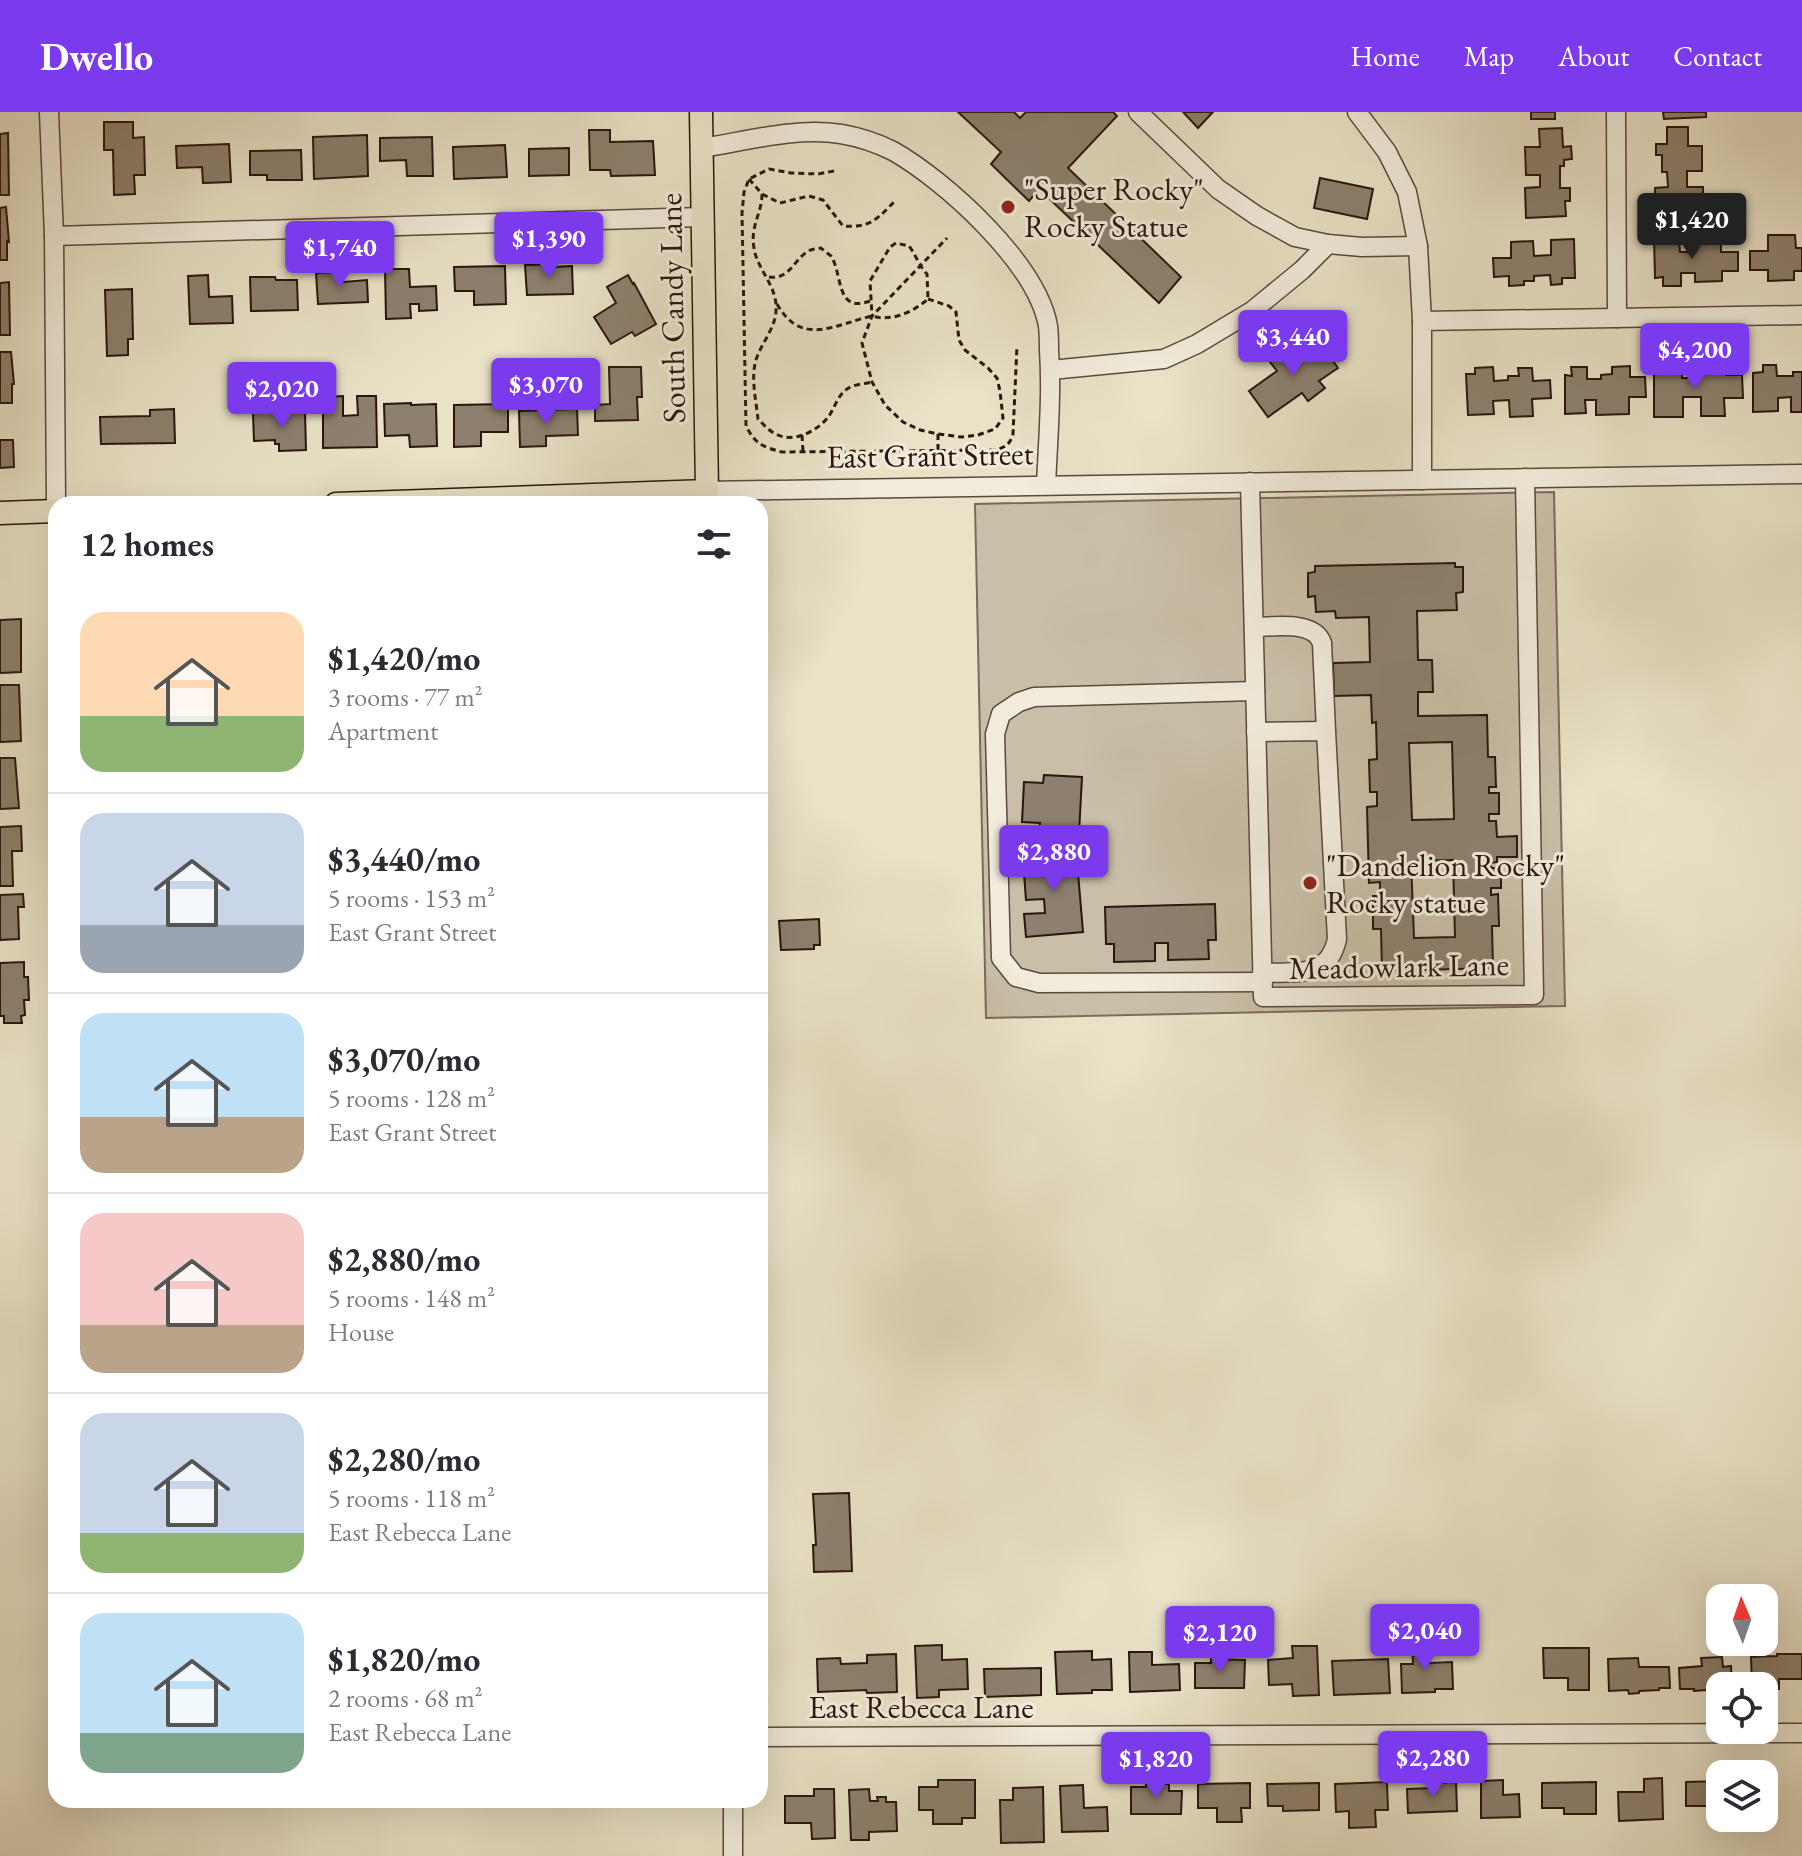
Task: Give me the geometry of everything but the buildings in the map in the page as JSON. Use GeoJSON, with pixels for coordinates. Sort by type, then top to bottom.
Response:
{"type":"FeatureCollection","features":[{"type":"Feature","properties":{"kind":"main road","name":"South Candy Lane"},"geometry":{"type":"LineString","coordinates":[[701,112],[707,496]]}},
{"type":"Feature","properties":{"kind":"main road"},"geometry":{"type":"LineString","coordinates":[[0,513],[48,511]]}},
{"type":"Feature","properties":{"kind":"street"},"geometry":{"type":"LineString","coordinates":[[49,112],[54,236],[56,496]]}},
{"type":"Feature","properties":{"kind":"street"},"geometry":{"type":"LineString","coordinates":[[810,131],[814,112]]}},
{"type":"Feature","properties":{"kind":"street"},"geometry":{"type":"LineString","coordinates":[[1138,112],[1218,189],[1295,237],[1362,247],[1418,246]]}},
{"type":"Feature","properties":{"kind":"street"},"geometry":{"type":"LineString","coordinates":[[1357,112],[1387,152],[1407,192],[1418,246],[1422,321],[1422,480]]}},
{"type":"Feature","properties":{"kind":"street"},"geometry":{"type":"LineString","coordinates":[[1616,112],[1617,318]]}},
{"type":"Feature","properties":{"kind":"street"},"geometry":{"type":"LineString","coordinates":[[702,148],[810,131],[874,142],[918,167],[987,227],[1021,268],[1048,324],[1051,370],[1046,485]]}},
{"type":"Feature","properties":{"kind":"street"},"geometry":{"type":"LineString","coordinates":[[54,236],[702,217]]}},
{"type":"Feature","properties":{"kind":"street"},"geometry":{"type":"LineString","coordinates":[[1051,370],[1164,359],[1197,344],[1252,311],[1328,244]]}},
{"type":"Feature","properties":{"kind":"street"},"geometry":{"type":"LineString","coordinates":[[1422,321],[1802,315]]}},
{"type":"Feature","properties":{"kind":"street","name":"East Grant Street"},"geometry":{"type":"LineString","coordinates":[[735,496],[1046,485],[1802,474]]}},
{"type":"Feature","properties":{"kind":"street","name":"Meadowlark Lane"},"geometry":{"type":"LineString","coordinates":[[1250,482],[1263,997],[1534,995],[1525,478]]}},
{"type":"Feature","properties":{"kind":"street"},"geometry":{"type":"LineString","coordinates":[[1254,627],[1312,630],[1319,635],[1322,643],[1337,939],[1330,958],[1322,967],[1310,971],[1262,977],[1039,983],[1016,977],[1001,958],[995,734],[1001,714],[1019,702],[1034,697],[1255,691]]}},
{"type":"Feature","properties":{"kind":"street"},"geometry":{"type":"LineString","coordinates":[[1256,732],[1326,731]]}},
{"type":"Feature","properties":{"kind":"street","name":"East Rebecca Lane"},"geometry":{"type":"LineString","coordinates":[[768,1737],[1802,1733]]}},
{"type":"Feature","properties":{"kind":"street"},"geometry":{"type":"LineString","coordinates":[[733,1808],[733,1856]]}},
{"type":"Feature","properties":{"kind":"path"},"geometry":{"type":"LineString","coordinates":[[834,171],[818,174],[769,169],[749,179],[744,192],[746,426],[752,438],[767,448],[782,452],[1004,448],[1011,442],[1013,434],[1017,346]]}},
{"type":"Feature","properties":{"kind":"path"},"geometry":{"type":"LineString","coordinates":[[749,179],[762,194],[780,203],[809,196],[823,200],[843,226],[858,227],[872,223],[896,200]]}},
{"type":"Feature","properties":{"kind":"path"},"geometry":{"type":"LineString","coordinates":[[762,194],[762,205],[753,233],[754,251],[783,316],[807,331],[872,316],[895,316],[916,310],[928,299],[927,274],[919,266],[909,246],[896,243],[890,247],[870,281],[872,316]]}},
{"type":"Feature","properties":{"kind":"path"},"geometry":{"type":"LineString","coordinates":[[742,233],[753,233]]}},
{"type":"Feature","properties":{"kind":"path"},"geometry":{"type":"LineString","coordinates":[[928,299],[949,306],[956,312],[959,340],[965,350],[997,378],[1003,418],[995,429],[961,437],[920,430],[903,422],[885,405],[872,382],[862,343],[872,316],[947,238]]}},
{"type":"Feature","properties":{"kind":"path"},"geometry":{"type":"LineString","coordinates":[[768,277],[777,278],[786,274],[810,250],[821,248],[831,256],[841,291],[849,301],[861,305],[870,301]]}},
{"type":"Feature","properties":{"kind":"path"},"geometry":{"type":"LineString","coordinates":[[776,303],[776,316],[770,333],[756,359],[755,377],[758,419],[776,435],[789,438],[815,429],[829,416],[847,388],[872,382]]}},
{"type":"Feature","properties":{"kind":"path"},"geometry":{"type":"LineString","coordinates":[[745,377],[755,377]]}},
{"type":"Feature","properties":{"kind":"path"},"geometry":{"type":"LineString","coordinates":[[938,434],[938,450]]}},
{"type":"Feature","properties":{"kind":"path"},"geometry":{"type":"LineString","coordinates":[[802,435],[803,452]]}},
{"type":"Feature","properties":{"kind":"shaded area"},"geometry":{"type":"Polygon","coordinates":[[[1554,492],[1565,1006],[986,1018],[975,504],[1554,492]]]}},
{"type":"Feature","properties":{"kind":"place","name":"\"Super Rocky\" Rocky Statue"},"geometry":{"type":"Point","coordinates":[1008,207]}},
{"type":"Feature","properties":{"kind":"place","name":"\"Dandelion Rocky\" Rocky statue"},"geometry":{"type":"Point","coordinates":[1310,883]}}]}
